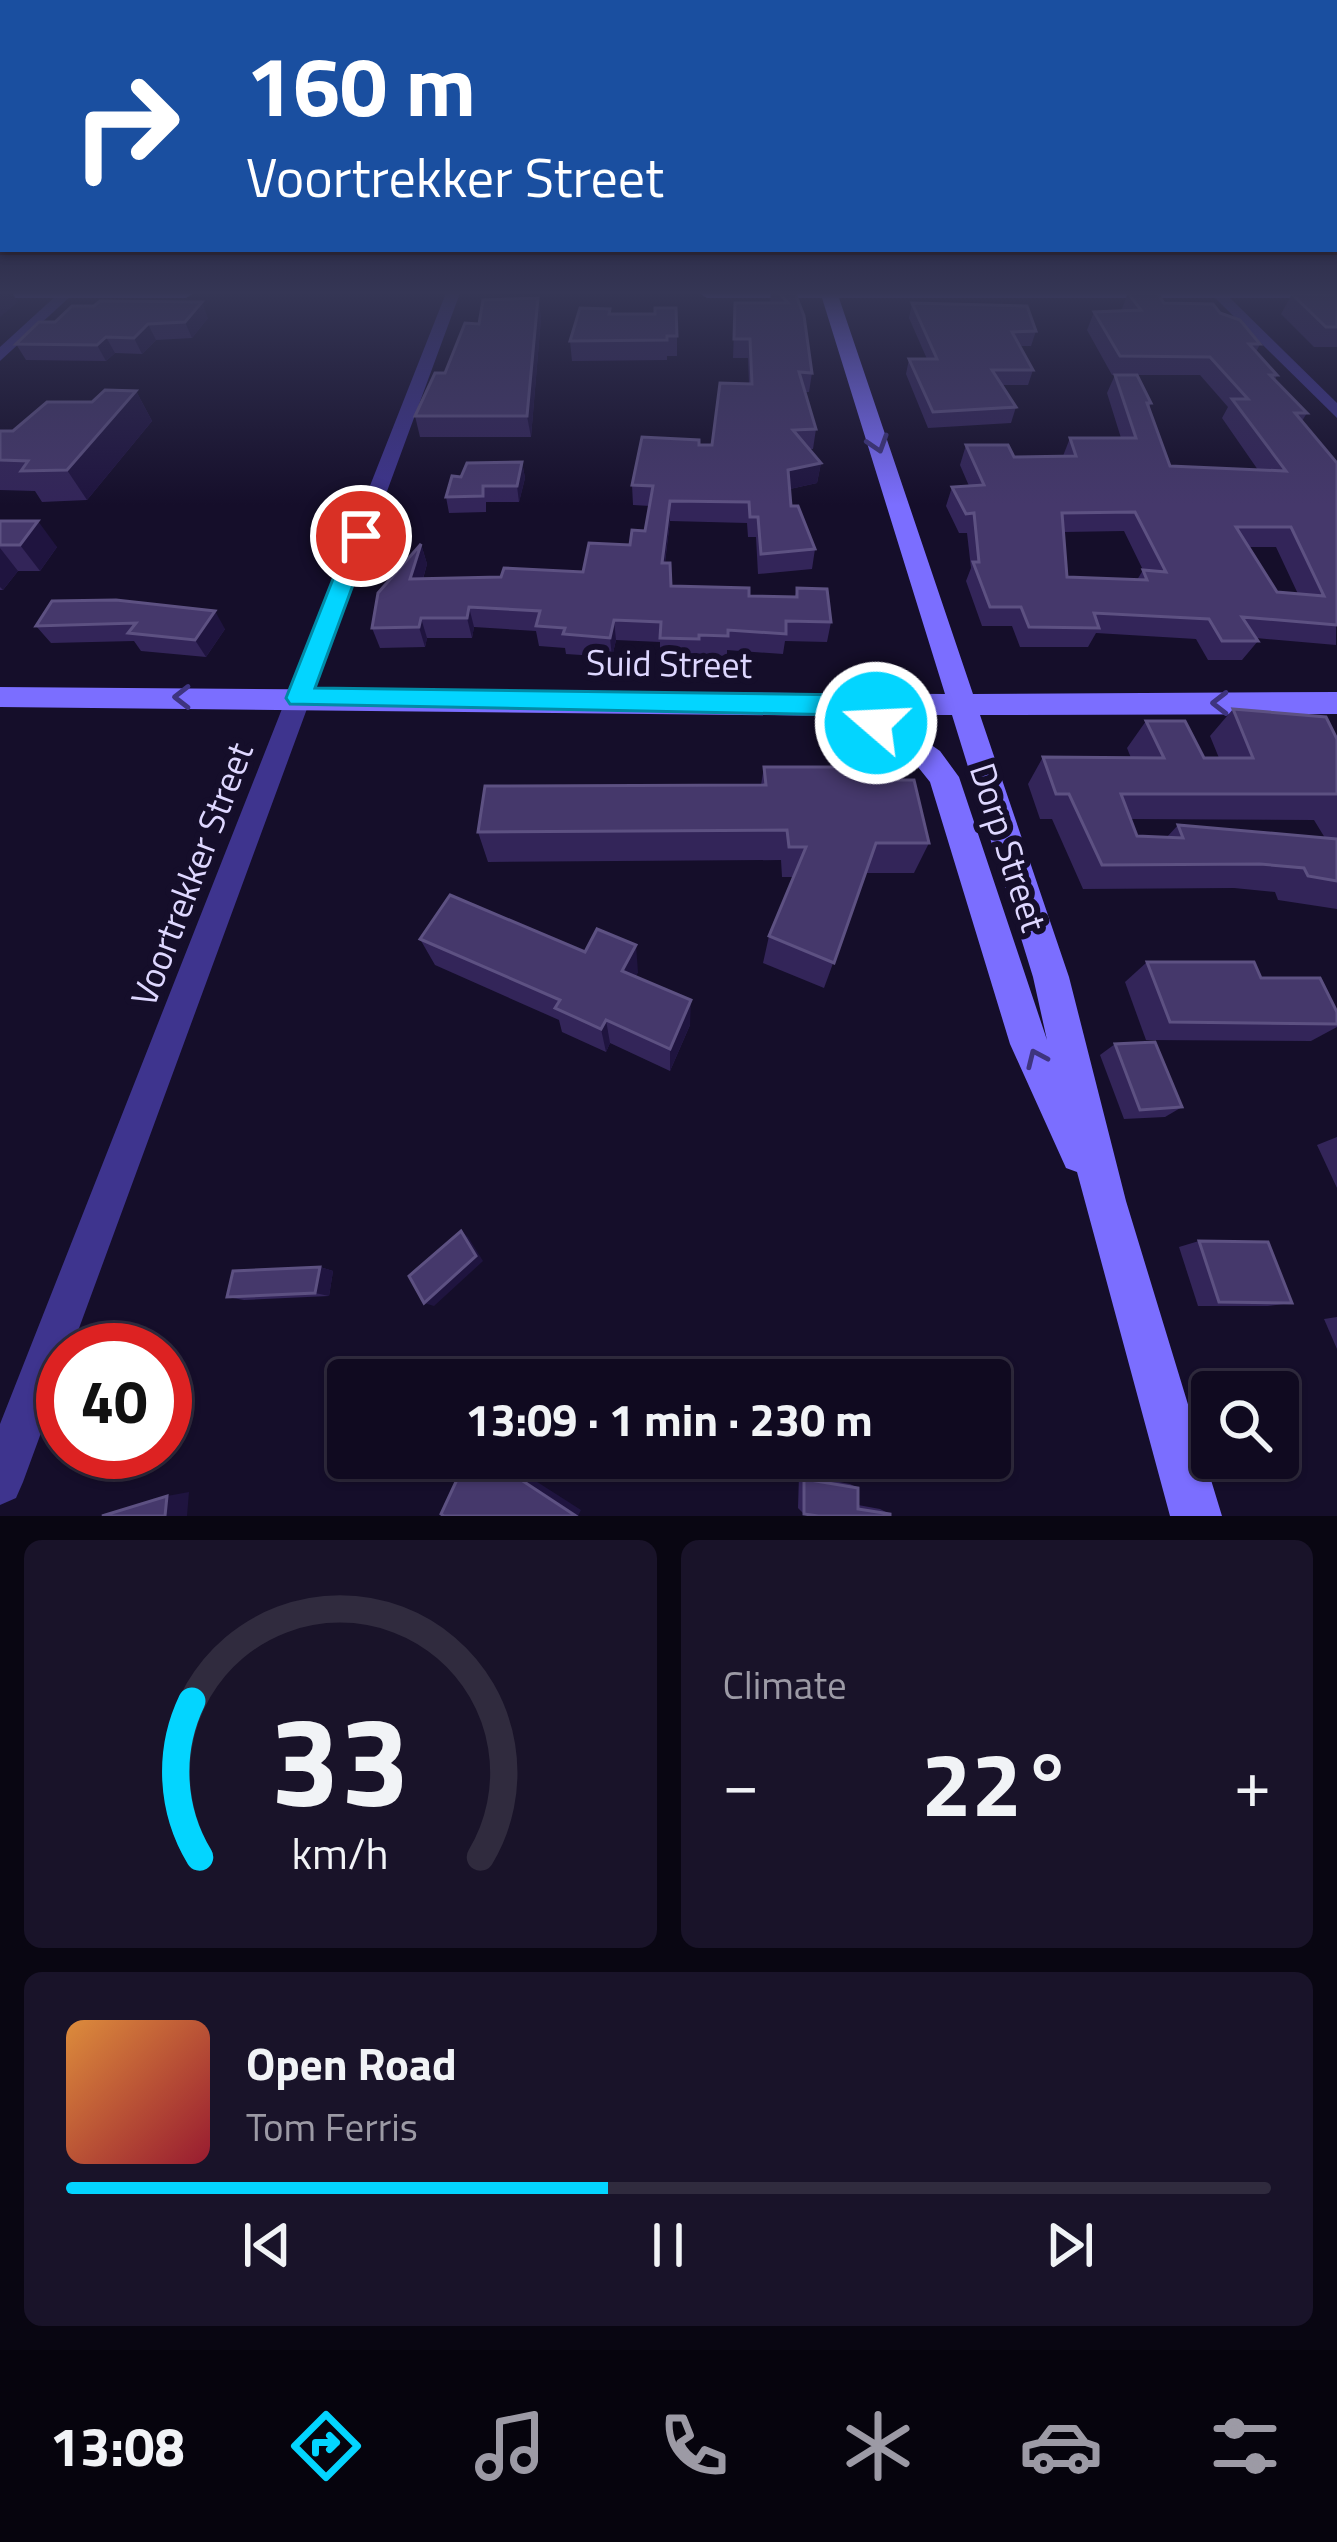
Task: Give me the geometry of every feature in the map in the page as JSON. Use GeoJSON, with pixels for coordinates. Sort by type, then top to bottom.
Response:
{"type":"FeatureCollection","features":[{"type":"Feature","properties":{"kind":"street","name":"Voortrekker Street"},"geometry":{"type":"LineString","coordinates":[[0,1482],[426,364]]}},
{"type":"Feature","properties":{"kind":"street","name":"Dorp Street"},"geometry":{"type":"LineString","coordinates":[[852,364],[1052,977],[1106,1201],[1196,1516]]}},
{"type":"Feature","properties":{"kind":"street"},"geometry":{"type":"LineString","coordinates":[[1289,364],[1337,413]]}},
{"type":"Feature","properties":{"kind":"street","name":"Suid Street"},"geometry":{"type":"LineString","coordinates":[[0,697],[852,705],[1337,703]]}},
{"type":"Feature","properties":{"kind":"street","name":"Dorp Street"},"geometry":{"type":"LineString","coordinates":[[852,705],[928,759],[944,777],[1029,1045],[1106,1201]]}},
{"type":"Feature","properties":{"kind":"building"},"geometry":{"type":"Polygon","coordinates":[[[449,364],[532,364],[527,416],[415,416],[435,373],[445,373],[449,364]]]}},
{"type":"Feature","properties":{"kind":"building"},"geometry":{"type":"Polygon","coordinates":[[[751,364],[811,364],[812,373],[799,372],[816,429],[793,430],[821,463],[788,470],[791,506],[798,506],[815,549],[761,554],[758,517],[750,517],[749,502],[670,501],[662,563],[670,563],[671,586],[749,588],[749,596],[797,597],[797,588],[827,589],[831,622],[786,621],[786,634],[728,630],[728,636],[699,635],[699,639],[660,638],[661,622],[614,620],[610,638],[536,626],[540,611],[469,607],[467,618],[421,618],[419,627],[372,628],[378,593],[421,544],[410,579],[501,577],[504,568],[583,572],[589,543],[630,545],[632,530],[645,531],[653,486],[632,485],[642,437],[712,445],[720,383],[752,384],[751,364]]]}},
{"type":"Feature","properties":{"kind":"building"},"geometry":{"type":"Polygon","coordinates":[[[911,364],[1030,364],[1033,370],[992,370],[1016,407],[933,412],[911,364]]]}},
{"type":"Feature","properties":{"kind":"building"},"geometry":{"type":"Polygon","coordinates":[[[1216,364],[1267,364],[1277,375],[1270,375],[1307,413],[1295,413],[1337,463],[1337,625],[1242,617],[1258,641],[1222,641],[1209,619],[1094,613],[1099,628],[1029,627],[1021,607],[990,607],[973,562],[979,562],[974,513],[966,514],[952,487],[984,485],[966,445],[1008,445],[1014,457],[1076,456],[1070,438],[1136,438],[1115,375],[1137,375],[1151,403],[1147,403],[1170,466],[1286,471],[1232,399],[1248,399],[1216,364]],[[1135,512],[1062,513],[1067,577],[1147,580],[1143,570],[1166,572],[1135,512]],[[1236,527],[1277,592],[1324,596],[1291,527],[1236,527]]]}},
{"type":"Feature","properties":{"kind":"building"},"geometry":{"type":"Polygon","coordinates":[[[105,390],[136,391],[67,470],[21,471],[28,461],[0,460],[0,431],[13,431],[47,402],[92,402],[105,390]]]}},
{"type":"Feature","properties":{"kind":"building"},"geometry":{"type":"Polygon","coordinates":[[[522,462],[517,486],[483,486],[483,496],[446,497],[452,476],[461,477],[467,463],[522,462]]]}},
{"type":"Feature","properties":{"kind":"building"},"geometry":{"type":"Polygon","coordinates":[[[0,521],[38,521],[20,545],[0,545],[0,521]]]}},
{"type":"Feature","properties":{"kind":"building"},"geometry":{"type":"Polygon","coordinates":[[[116,600],[215,611],[195,640],[128,633],[136,623],[36,626],[52,601],[116,600]]]}},
{"type":"Feature","properties":{"kind":"building"},"geometry":{"type":"Polygon","coordinates":[[[1233,709],[1326,717],[1337,739],[1337,794],[1121,794],[1137,836],[1183,838],[1178,825],[1337,839],[1337,881],[1308,876],[1304,868],[1260,864],[1102,865],[1069,794],[1056,794],[1043,757],[1164,758],[1146,721],[1185,721],[1204,758],[1253,758],[1233,709]]]}},
{"type":"Feature","properties":{"kind":"building"},"geometry":{"type":"Polygon","coordinates":[[[764,767],[885,767],[888,780],[914,780],[929,843],[876,843],[834,963],[769,936],[806,847],[789,847],[787,830],[478,832],[485,786],[766,785],[764,767]]]}},
{"type":"Feature","properties":{"kind":"building"},"geometry":{"type":"Polygon","coordinates":[[[450,895],[585,952],[597,929],[636,945],[622,971],[691,1000],[670,1049],[606,1020],[601,1029],[555,1008],[560,1000],[420,939],[450,895]]]}},
{"type":"Feature","properties":{"kind":"building"},"geometry":{"type":"Polygon","coordinates":[[[1147,962],[1254,962],[1261,978],[1320,978],[1337,1012],[1337,1024],[1170,1022],[1147,962]]]}},
{"type":"Feature","properties":{"kind":"building"},"geometry":{"type":"Polygon","coordinates":[[[1155,1042],[1182,1107],[1140,1110],[1115,1044],[1155,1042]]]}},
{"type":"Feature","properties":{"kind":"building"},"geometry":{"type":"Polygon","coordinates":[[[461,1231],[476,1256],[424,1303],[409,1276],[461,1231]]]}},
{"type":"Feature","properties":{"kind":"building"},"geometry":{"type":"Polygon","coordinates":[[[1199,1241],[1268,1242],[1292,1303],[1219,1302],[1199,1241]]]}},
{"type":"Feature","properties":{"kind":"building"},"geometry":{"type":"Polygon","coordinates":[[[320,1267],[315,1293],[227,1297],[233,1271],[320,1267]]]}},
{"type":"Feature","properties":{"kind":"building"},"geometry":{"type":"Polygon","coordinates":[[[457,1479],[520,1479],[576,1516],[444,1516],[457,1479]]]}},
{"type":"Feature","properties":{"kind":"building"},"geometry":{"type":"Polygon","coordinates":[[[804,1479],[858,1488],[858,1509],[890,1516],[818,1516],[804,1514],[804,1479]]]}},
{"type":"Feature","properties":{"kind":"building"},"geometry":{"type":"Polygon","coordinates":[[[167,1496],[165,1516],[102,1516],[167,1496]]]}},
{"type":"Feature","properties":{"kind":"route"},"geometry":{"type":"LineString","coordinates":[[361,536],[299,698],[852,705],[876,723]]}}]}
